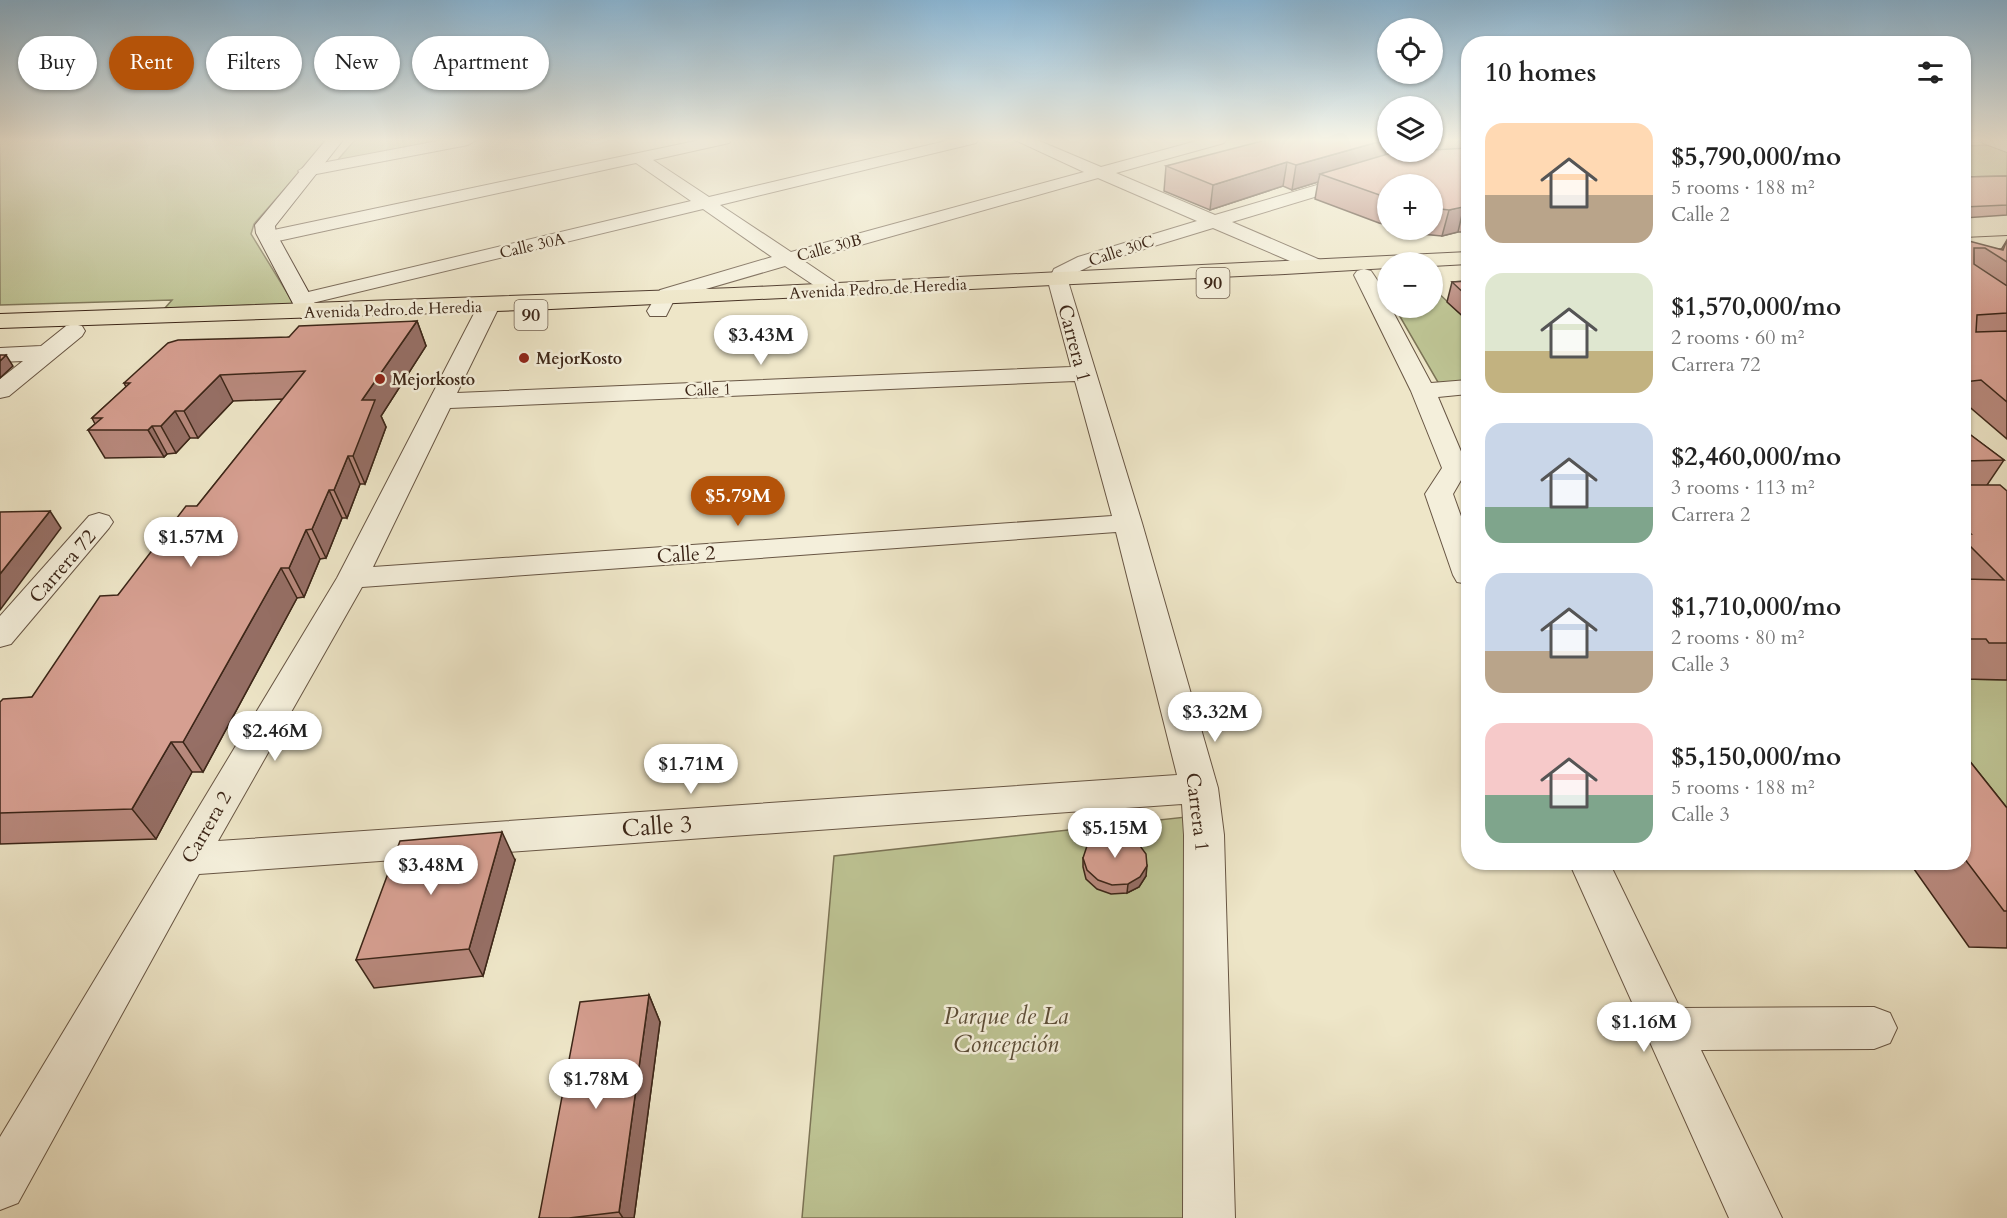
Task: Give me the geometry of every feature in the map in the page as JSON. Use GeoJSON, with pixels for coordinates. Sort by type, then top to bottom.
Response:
{"type":"FeatureCollection","features":[{"type":"Feature","properties":{"kind":"highway"},"geometry":{"type":"LineString","coordinates":[[1971,234],[2007,232]]}},
{"type":"Feature","properties":{"kind":"highway"},"geometry":{"type":"LineString","coordinates":[[1971,244],[2007,242]]}},
{"type":"Feature","properties":{"kind":"highway","name":"Avenida Pedro de Heredia"},"geometry":{"type":"LineString","coordinates":[[661,305],[834,290],[1060,286],[1318,266],[1461,258]]}},
{"type":"Feature","properties":{"kind":"highway"},"geometry":{"type":"LineString","coordinates":[[1443,270],[1461,269]]}},
{"type":"Feature","properties":{"kind":"highway","name":"Avenida Pedro de Heredia"},"geometry":{"type":"LineString","coordinates":[[0,334],[1060,286],[1377,274]]}},
{"type":"Feature","properties":{"kind":"highway","name":"Avenida Pedro de Heredia"},"geometry":{"type":"LineString","coordinates":[[0,321],[307,306],[486,311]]}},
{"type":"Feature","properties":{"kind":"street"},"geometry":{"type":"LineString","coordinates":[[285,197],[266,221],[265,228],[307,306]]}},
{"type":"Feature","properties":{"kind":"street"},"geometry":{"type":"LineString","coordinates":[[269,237],[457,197]]}},
{"type":"Feature","properties":{"kind":"street"},"geometry":{"type":"LineString","coordinates":[[700,197],[834,290]]}},
{"type":"Feature","properties":{"kind":"street","name":"Calle 30A"},"geometry":{"type":"LineString","coordinates":[[307,306],[735,197]]}},
{"type":"Feature","properties":{"kind":"street","name":"Calle 30B"},"geometry":{"type":"LineString","coordinates":[[661,305],[667,294],[683,288],[1013,197]]}},
{"type":"Feature","properties":{"kind":"street"},"geometry":{"type":"LineString","coordinates":[[1156,197],[1318,266]]}},
{"type":"Feature","properties":{"kind":"street","name":"Calle 30C"},"geometry":{"type":"LineString","coordinates":[[1060,286],[1061,273],[1070,267],[1293,197]]}},
{"type":"Feature","properties":{"kind":"street"},"geometry":{"type":"LineString","coordinates":[[1364,275],[1423,392],[1455,468],[1438,494],[1461,556]]}},
{"type":"Feature","properties":{"kind":"street","name":"Carrera 1"},"geometry":{"type":"LineString","coordinates":[[1060,286],[1083,374],[1128,524],[1199,788],[1204,835],[1209,1218]]}},
{"type":"Feature","properties":{"kind":"street","name":"Carrera 2"},"geometry":{"type":"LineString","coordinates":[[0,1185],[352,578],[486,311]]}},
{"type":"Feature","properties":{"kind":"street"},"geometry":{"type":"LineString","coordinates":[[0,392],[74,331]]}},
{"type":"Feature","properties":{"kind":"street"},"geometry":{"type":"LineString","coordinates":[[0,355],[48,352]]}},
{"type":"Feature","properties":{"kind":"street","name":"Calle 1"},"geometry":{"type":"LineString","coordinates":[[441,401],[1083,374]]}},
{"type":"Feature","properties":{"kind":"street"},"geometry":{"type":"LineString","coordinates":[[1423,392],[1461,388]]}},
{"type":"Feature","properties":{"kind":"street","name":"Carrera 72"},"geometry":{"type":"LineString","coordinates":[[6,623],[99,522]]}},
{"type":"Feature","properties":{"kind":"street","name":"Calle 2"},"geometry":{"type":"LineString","coordinates":[[352,578],[1128,524]]}},
{"type":"Feature","properties":{"kind":"street","name":"Calle 3"},"geometry":{"type":"LineString","coordinates":[[187,859],[1199,788]]}},
{"type":"Feature","properties":{"kind":"street"},"geometry":{"type":"LineString","coordinates":[[1593,870],[1756,1218]]}},
{"type":"Feature","properties":{"kind":"street"},"geometry":{"type":"LineString","coordinates":[[1668,1029],[1874,1028]]}},
{"type":"Feature","properties":{"kind":"green space"},"geometry":{"type":"Polygon","coordinates":[[[0,197],[278,197],[254,224],[251,234],[294,304],[165,308],[172,300],[0,305],[0,197]]]}},
{"type":"Feature","properties":{"kind":"green space"},"geometry":{"type":"Polygon","coordinates":[[[1443,297],[1461,314],[1461,382],[1439,384],[1401,318],[1443,318],[1443,297]]]}},
{"type":"Feature","properties":{"kind":"green space"},"geometry":{"type":"Polygon","coordinates":[[[1971,679],[2007,680],[2007,867],[1971,835],[1971,679]]]}},
{"type":"Feature","properties":{"kind":"green space","name":"Parque de La Concepción"},"geometry":{"type":"Polygon","coordinates":[[[1195,816],[1191,1218],[802,1218],[834,856],[1195,816]]]}},
{"type":"Feature","properties":{"kind":"building"},"geometry":{"type":"Polygon","coordinates":[[[1443,197],[1461,197],[1461,207],[1443,209],[1443,197]]]}},
{"type":"Feature","properties":{"kind":"building"},"geometry":{"type":"Polygon","coordinates":[[[1971,197],[2007,197],[2007,205],[1971,207],[1971,197]]]}},
{"type":"Feature","properties":{"kind":"building"},"geometry":{"type":"Polygon","coordinates":[[[2007,240],[2007,262],[1985,248],[1974,248],[1974,264],[2007,286],[2007,313],[1977,315],[1976,332],[2007,331],[2007,402],[1981,380],[1971,381],[1971,242],[2003,250],[2007,240]]]}},
{"type":"Feature","properties":{"kind":"building"},"geometry":{"type":"Polygon","coordinates":[[[1461,281],[1461,290],[1452,282],[1461,281]]]}},
{"type":"Feature","properties":{"kind":"building"},"geometry":{"type":"Polygon","coordinates":[[[417,321],[362,400],[375,400],[353,456],[348,456],[334,490],[329,490],[312,529],[306,530],[289,568],[281,568],[183,742],[171,742],[132,809],[0,813],[0,702],[3,699],[32,697],[100,596],[118,595],[186,506],[197,506],[305,371],[220,375],[184,411],[175,411],[161,426],[152,426],[148,430],[88,430],[102,418],[92,418],[130,383],[124,383],[168,343],[178,340],[289,337],[299,326],[417,321]]]}},
{"type":"Feature","properties":{"kind":"building"},"geometry":{"type":"Polygon","coordinates":[[[1971,435],[2004,460],[1971,461],[1971,435]]]}},
{"type":"Feature","properties":{"kind":"building"},"geometry":{"type":"Polygon","coordinates":[[[1971,485],[2000,485],[2007,491],[2007,643],[1989,643],[1986,639],[1971,639],[1971,579],[2004,580],[1971,547],[1971,485]]]}},
{"type":"Feature","properties":{"kind":"building"},"geometry":{"type":"Polygon","coordinates":[[[50,511],[0,574],[0,512],[50,511]]]}},
{"type":"Feature","properties":{"kind":"building"},"geometry":{"type":"Polygon","coordinates":[[[1971,763],[2007,808],[2007,911],[2004,911],[1971,867],[1971,763]]]}},
{"type":"Feature","properties":{"kind":"building"},"geometry":{"type":"Polygon","coordinates":[[[502,832],[469,949],[356,960],[400,841],[502,832]]]}},
{"type":"Feature","properties":{"kind":"building"},"geometry":{"type":"Polygon","coordinates":[[[1111,833],[1126,835],[1138,843],[1146,854],[1147,866],[1140,877],[1128,884],[1112,885],[1098,880],[1087,870],[1083,858],[1087,846],[1097,837],[1111,833]]]}},
{"type":"Feature","properties":{"kind":"building"},"geometry":{"type":"Polygon","coordinates":[[[649,995],[619,1212],[569,1218],[539,1218],[580,1002],[649,995]]]}},
{"type":"Feature","properties":{"kind":"place","name":"MejorKosto"},"geometry":{"type":"Point","coordinates":[524,358]}},
{"type":"Feature","properties":{"kind":"place","name":"Mejorkosto"},"geometry":{"type":"Point","coordinates":[380,379]}}]}
